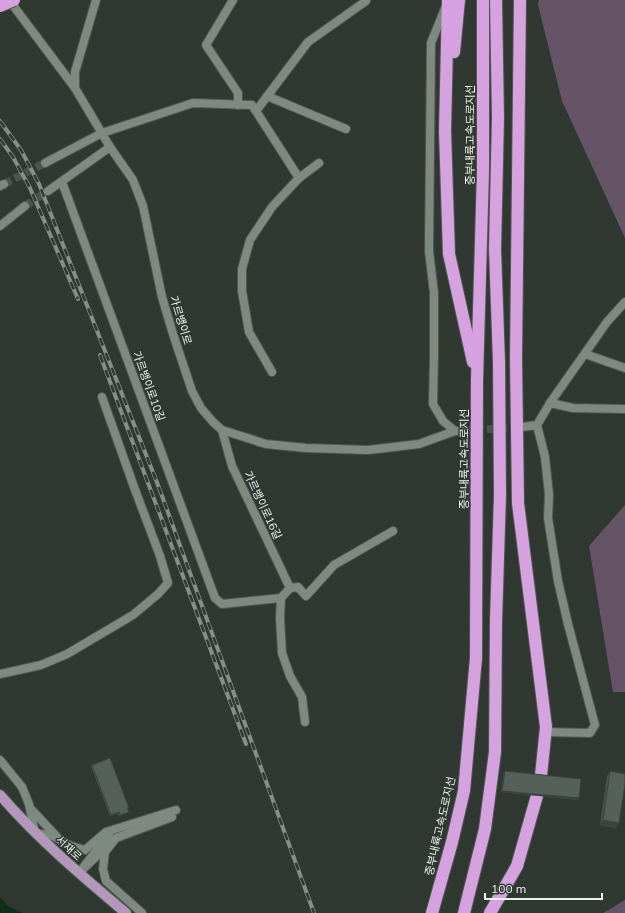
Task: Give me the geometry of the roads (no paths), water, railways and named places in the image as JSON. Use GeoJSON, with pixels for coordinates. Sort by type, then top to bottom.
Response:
{"type":"FeatureCollection","features":[{"type":"Feature","properties":{"kind":"highway"},"geometry":{"type":"LineString","coordinates":[[0,6],[14,0]]}},
{"type":"Feature","properties":{"kind":"highway"},"geometry":{"type":"LineString","coordinates":[[451,0],[445,131],[449,254],[477,380]]}},
{"type":"Feature","properties":{"kind":"highway","name":"중부내륙고속도로지선"},"geometry":{"type":"LineString","coordinates":[[432,913],[452,842],[464,791],[476,665],[477,380],[483,170],[483,0]]}},
{"type":"Feature","properties":{"kind":"highway"},"geometry":{"type":"LineString","coordinates":[[464,913],[485,829],[496,752],[496,620],[500,495],[499,362],[495,249],[498,118],[496,0]]}},
{"type":"Feature","properties":{"kind":"highway"},"geometry":{"type":"LineString","coordinates":[[490,913],[517,866],[540,786],[546,732],[518,503],[516,358],[520,0]]}},
{"type":"Feature","properties":{"kind":"main road","name":"서재로"},"geometry":{"type":"LineString","coordinates":[[0,795],[36,833],[79,873],[126,913]]}},
{"type":"Feature","properties":{"kind":"street","name":"가르뱅이로"},"geometry":{"type":"LineString","coordinates":[[9,0],[75,88],[110,147],[133,180],[144,206],[162,296],[192,391],[201,408],[222,430],[266,444],[306,448],[368,450],[419,444],[459,431],[443,421],[433,404],[434,293],[429,251],[431,43],[451,0]]}},
{"type":"Feature","properties":{"kind":"street"},"geometry":{"type":"LineString","coordinates":[[75,88],[75,72],[96,0]]}},
{"type":"Feature","properties":{"kind":"street"},"geometry":{"type":"LineString","coordinates":[[233,0],[206,45],[238,93],[238,105]]}},
{"type":"Feature","properties":{"kind":"street"},"geometry":{"type":"LineString","coordinates":[[256,111],[308,42],[366,0]]}},
{"type":"Feature","properties":{"kind":"street"},"geometry":{"type":"LineString","coordinates":[[267,96],[346,128]]}},
{"type":"Feature","properties":{"kind":"street"},"geometry":{"type":"LineString","coordinates":[[45,163],[102,133],[194,103],[252,105],[299,178]]}},
{"type":"Feature","properties":{"kind":"street"},"geometry":{"type":"LineString","coordinates":[[48,191],[110,147]]}},
{"type":"Feature","properties":{"kind":"street"},"geometry":{"type":"LineString","coordinates":[[272,372],[249,332],[242,291],[242,269],[250,240],[272,207],[299,178],[319,163]]}},
{"type":"Feature","properties":{"kind":"street","name":"가르뱅이로10길"},"geometry":{"type":"LineString","coordinates":[[62,182],[215,598],[222,604],[281,598]]}},
{"type":"Feature","properties":{"kind":"street"},"geometry":{"type":"LineString","coordinates":[[0,226],[25,206]]}},
{"type":"Feature","properties":{"kind":"street"},"geometry":{"type":"LineString","coordinates":[[546,732],[590,733],[596,725],[568,624],[558,581],[548,518],[549,495],[545,457],[537,425],[550,403],[607,322],[625,302]]}},
{"type":"Feature","properties":{"kind":"street"},"geometry":{"type":"LineString","coordinates":[[585,354],[625,368]]}},
{"type":"Feature","properties":{"kind":"street"},"geometry":{"type":"LineString","coordinates":[[0,674],[41,665],[68,654],[133,615],[158,594],[168,583],[160,556],[102,397]]}},
{"type":"Feature","properties":{"kind":"street"},"geometry":{"type":"LineString","coordinates":[[550,403],[573,408],[625,409]]}},
{"type":"Feature","properties":{"kind":"street"},"geometry":{"type":"LineString","coordinates":[[522,427],[537,425]]}},
{"type":"Feature","properties":{"kind":"street","name":"가르뱅이로16길"},"geometry":{"type":"LineString","coordinates":[[222,430],[232,466],[290,588]]}},
{"type":"Feature","properties":{"kind":"street"},"geometry":{"type":"LineString","coordinates":[[305,722],[302,697],[290,676],[282,653],[280,618],[281,598],[290,588],[298,587],[306,596],[334,565],[393,531]]}},
{"type":"Feature","properties":{"kind":"street"},"geometry":{"type":"LineString","coordinates":[[0,760],[22,787],[30,808],[36,833],[53,836],[60,841],[85,850],[106,832],[177,812],[116,838],[79,873]]}},
{"type":"Feature","properties":{"kind":"street"},"geometry":{"type":"LineString","coordinates":[[30,808],[60,841]]}},
{"type":"Feature","properties":{"kind":"street"},"geometry":{"type":"LineString","coordinates":[[79,873],[111,830]]}},
{"type":"Feature","properties":{"kind":"street"},"geometry":{"type":"LineString","coordinates":[[116,838],[105,852],[103,868],[106,881],[142,913]]}},
{"type":"Feature","properties":{"kind":"tunnel"},"geometry":{"type":"LineString","coordinates":[[4,184],[45,163]]}},
{"type":"Feature","properties":{"kind":"tunnel"},"geometry":{"type":"LineString","coordinates":[[25,206],[48,191]]}},
{"type":"Feature","properties":{"kind":"tunnel"},"geometry":{"type":"LineString","coordinates":[[463,431],[522,427]]}},
{"type":"Feature","properties":{"kind":"railway"},"geometry":{"type":"LineString","coordinates":[[0,121],[21,150],[39,184],[158,485],[314,913]]}},
{"type":"Feature","properties":{"kind":"railway"},"geometry":{"type":"LineString","coordinates":[[0,139],[13,157],[30,188],[78,299]]}},
{"type":"Feature","properties":{"kind":"railway"},"geometry":{"type":"LineString","coordinates":[[100,355],[246,744]]}}]}
